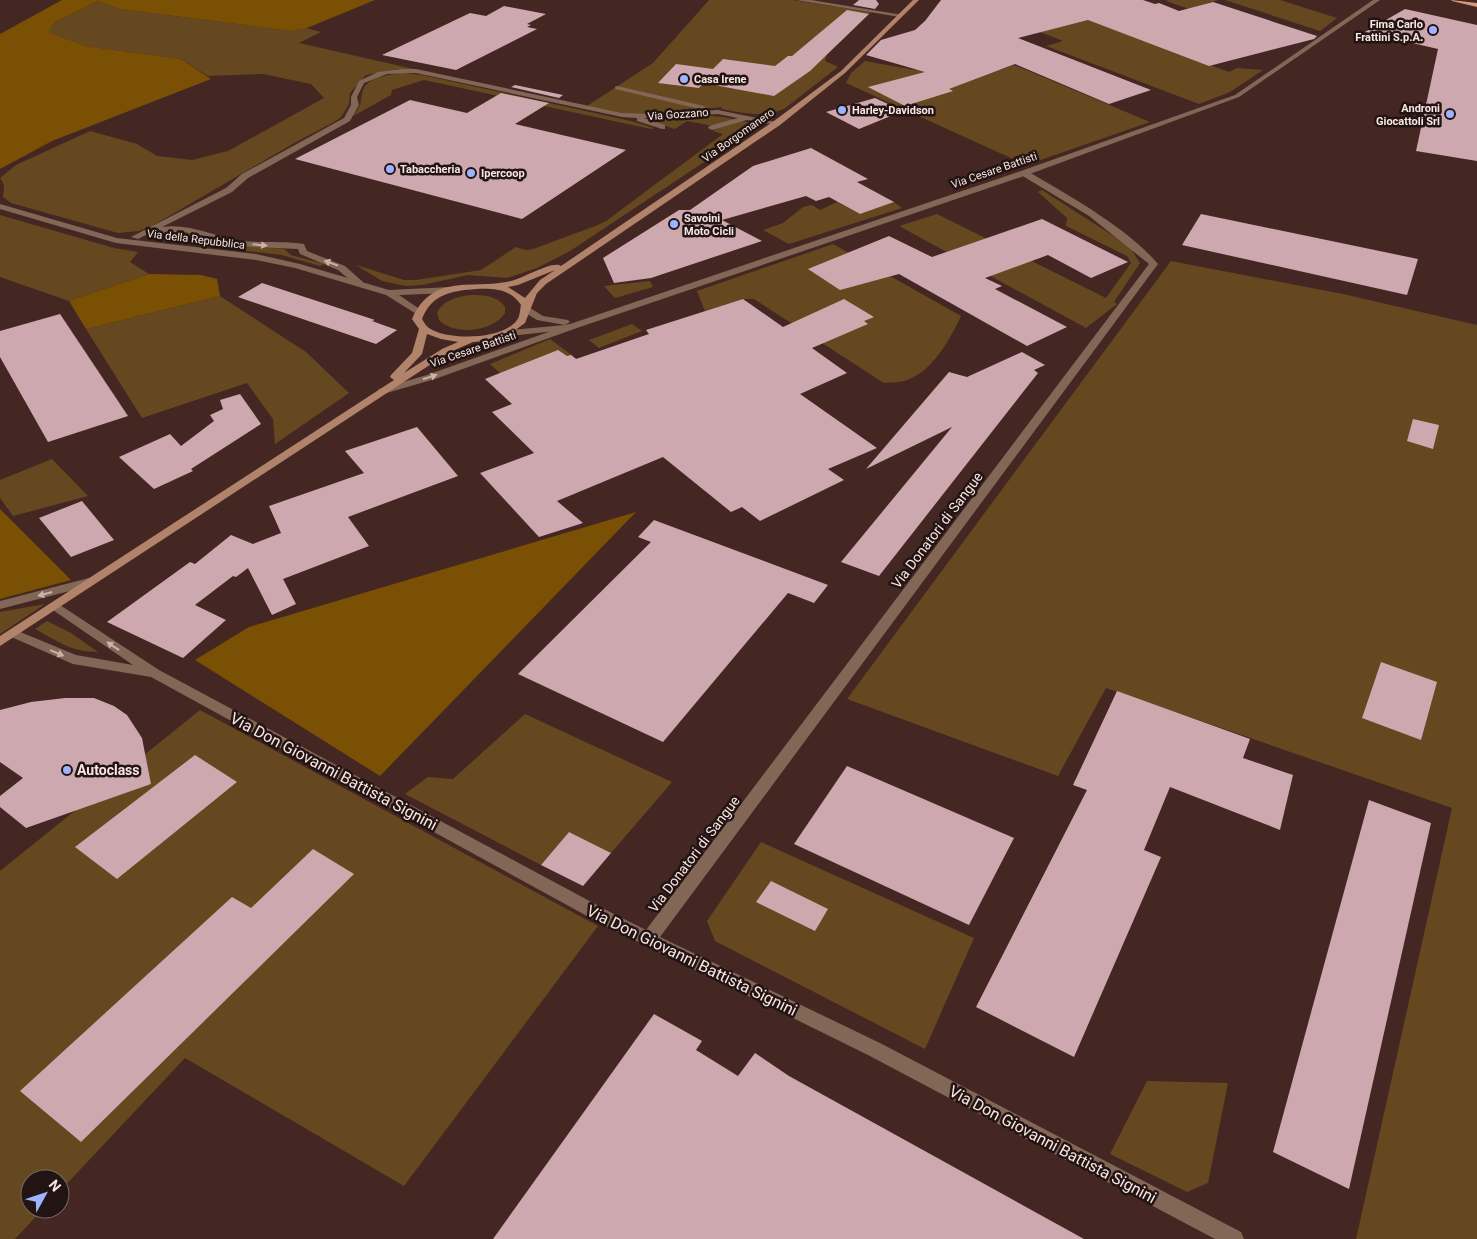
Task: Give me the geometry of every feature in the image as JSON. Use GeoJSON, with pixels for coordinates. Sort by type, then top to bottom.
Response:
{"type":"FeatureCollection","features":[{"type":"Feature","properties":{"kind":"main road","name":"Via Borgomanero"},"geometry":{"type":"LineString","coordinates":[[501,334],[519,323],[533,292],[543,282],[777,124],[843,72],[916,0]]}},
{"type":"Feature","properties":{"kind":"main road"},"geometry":{"type":"LineString","coordinates":[[1454,0],[1477,5]]}},
{"type":"Feature","properties":{"kind":"main road","name":"Via Borgomanero"},"geometry":{"type":"LineString","coordinates":[[496,287],[515,283],[577,258]]}},
{"type":"Feature","properties":{"kind":"main road"},"geometry":{"type":"LineString","coordinates":[[469,340],[442,338],[424,330],[418,322],[418,312],[430,299],[450,290],[476,286],[496,287],[512,292],[521,297],[526,307]]}},
{"type":"Feature","properties":{"kind":"main road"},"geometry":{"type":"LineString","coordinates":[[383,391],[417,354],[424,330]]}},
{"type":"Feature","properties":{"kind":"main road"},"geometry":{"type":"LineString","coordinates":[[0,642],[89,582],[445,351],[469,340],[501,334]]}},
{"type":"Feature","properties":{"kind":"street"},"geometry":{"type":"LineString","coordinates":[[799,0],[900,15]]}},
{"type":"Feature","properties":{"kind":"street","name":"Via Cesare Battisti"},"geometry":{"type":"LineString","coordinates":[[383,391],[440,374],[597,318],[1024,173],[1237,96],[1377,0]]}},
{"type":"Feature","properties":{"kind":"street"},"geometry":{"type":"LineString","coordinates":[[135,237],[195,209],[229,190],[245,176],[347,119],[348,114],[355,105],[354,97],[361,82],[378,74],[398,70],[416,72],[636,117]]}},
{"type":"Feature","properties":{"kind":"street","name":"Via Gozzano"},"geometry":{"type":"LineString","coordinates":[[617,88],[777,124]]}},
{"type":"Feature","properties":{"kind":"street","name":"Via Gozzano"},"geometry":{"type":"LineString","coordinates":[[636,117],[718,112]]}},
{"type":"Feature","properties":{"kind":"street","name":"Via Gozzano"},"geometry":{"type":"LineString","coordinates":[[636,117],[662,127]]}},
{"type":"Feature","properties":{"kind":"street"},"geometry":{"type":"LineString","coordinates":[[712,128],[747,118]]}},
{"type":"Feature","properties":{"kind":"street","name":"Via Donatori di Sangue"},"geometry":{"type":"LineString","coordinates":[[649,939],[1154,264],[1129,241],[1095,217],[1024,173]]}},
{"type":"Feature","properties":{"kind":"street","name":"Via della Repubblica"},"geometry":{"type":"LineString","coordinates":[[0,205],[116,240],[256,257],[389,293],[418,312]]}},
{"type":"Feature","properties":{"kind":"street"},"geometry":{"type":"LineString","coordinates":[[116,240],[171,228],[184,228],[223,240],[242,243],[284,247],[300,246],[303,252],[345,269],[354,275],[360,284]]}},
{"type":"Feature","properties":{"kind":"street","name":"Via della Repubblica"},"geometry":{"type":"LineString","coordinates":[[389,293],[450,290]]}},
{"type":"Feature","properties":{"kind":"street","name":"Via Cesare Battisti"},"geometry":{"type":"LineString","coordinates":[[526,307],[540,318],[560,322],[597,318]]}},
{"type":"Feature","properties":{"kind":"street","name":"Via Cesare Battisti"},"geometry":{"type":"LineString","coordinates":[[501,334],[571,327]]}},
{"type":"Feature","properties":{"kind":"street"},"geometry":{"type":"LineString","coordinates":[[0,605],[89,582]]}},
{"type":"Feature","properties":{"kind":"street","name":"Via Don Giovanni Battista Signini"},"geometry":{"type":"LineString","coordinates":[[53,606],[154,673],[587,908],[874,1049],[1234,1239]]}},
{"type":"Feature","properties":{"kind":"street","name":"Via Don Giovanni Battista Signini"},"geometry":{"type":"LineString","coordinates":[[13,633],[73,659],[154,673]]}},
{"type":"Feature","properties":{"kind":"shaded area"},"geometry":{"type":"Polygon","coordinates":[[[62,0],[375,0],[307,28],[291,31],[120,9],[98,1],[55,22],[48,32],[85,46],[181,59],[211,79],[52,141],[0,169],[0,34],[62,0]]]}},
{"type":"Feature","properties":{"kind":"shaded area"},"geometry":{"type":"Polygon","coordinates":[[[709,0],[792,0],[871,12],[827,54],[825,61],[838,67],[784,109],[776,112],[753,114],[722,109],[721,107],[632,115],[587,106],[653,63],[709,0]]]}},
{"type":"Feature","properties":{"kind":"shaded area"},"geometry":{"type":"Polygon","coordinates":[[[1218,0],[1189,9],[1166,1],[1218,0]]]}},
{"type":"Feature","properties":{"kind":"shaded area"},"geometry":{"type":"Polygon","coordinates":[[[1225,0],[1280,0],[1337,18],[1320,31],[1225,0]]]}},
{"type":"Feature","properties":{"kind":"shaded area"},"geometry":{"type":"Polygon","coordinates":[[[98,1],[120,9],[291,31],[306,28],[321,32],[299,43],[418,70],[398,69],[366,75],[350,93],[349,104],[341,117],[334,122],[152,226],[139,231],[118,233],[11,203],[3,197],[4,185],[0,178],[16,165],[90,131],[137,144],[157,156],[192,160],[228,151],[324,98],[311,84],[263,74],[208,76],[181,59],[85,46],[47,32],[55,22],[98,1]]]}},
{"type":"Feature","properties":{"kind":"shaded area"},"geometry":{"type":"Polygon","coordinates":[[[1088,20],[1229,72],[1237,68],[1263,70],[1230,92],[1199,104],[1046,46],[1063,41],[1040,32],[1088,20]]]}},
{"type":"Feature","properties":{"kind":"shaded area"},"geometry":{"type":"Polygon","coordinates":[[[954,52],[1000,70],[1014,65],[1150,122],[1026,165],[846,83],[851,73],[865,61],[915,70],[931,57],[954,52]]]}},
{"type":"Feature","properties":{"kind":"shaded area"},"geometry":{"type":"Polygon","coordinates":[[[403,73],[422,75],[631,121],[654,128],[651,129],[424,80],[392,90],[391,95],[353,116],[360,105],[366,85],[380,77],[403,73]]]}},
{"type":"Feature","properties":{"kind":"shaded area"},"geometry":{"type":"Polygon","coordinates":[[[697,115],[724,117],[755,124],[757,127],[570,251],[537,268],[507,278],[468,275],[422,285],[406,286],[382,281],[356,265],[404,280],[416,280],[481,270],[516,247],[526,250],[533,249],[598,225],[723,134],[713,131],[718,127],[687,121],[675,129],[647,120],[697,115]]]}},
{"type":"Feature","properties":{"kind":"shaded area"},"geometry":{"type":"Polygon","coordinates":[[[1042,190],[1129,246],[1140,263],[1114,302],[1117,304],[1086,328],[899,226],[937,214],[1106,298],[1131,263],[1127,256],[1066,226],[1067,218],[1038,192],[1042,190]]]}},
{"type":"Feature","properties":{"kind":"shaded area"},"geometry":{"type":"Polygon","coordinates":[[[837,202],[860,214],[894,202],[902,208],[789,244],[763,230],[783,223],[803,207],[812,205],[820,210],[837,202]]]}},
{"type":"Feature","properties":{"kind":"shaded area"},"geometry":{"type":"Polygon","coordinates":[[[0,215],[114,248],[138,252],[130,262],[149,274],[69,301],[0,277],[0,215]]]}},
{"type":"Feature","properties":{"kind":"shaded area"},"geometry":{"type":"Polygon","coordinates":[[[177,229],[217,241],[284,249],[291,255],[324,264],[320,266],[282,255],[147,238],[177,229]]]}},
{"type":"Feature","properties":{"kind":"shaded area"},"geometry":{"type":"Polygon","coordinates":[[[833,244],[961,316],[940,353],[933,362],[916,376],[904,381],[884,383],[754,299],[743,299],[705,311],[697,291],[833,244]]]}},
{"type":"Feature","properties":{"kind":"shaded area"},"geometry":{"type":"Polygon","coordinates":[[[1171,261],[1343,294],[1477,325],[1477,1239],[1356,1239],[1452,808],[1106,688],[1058,776],[847,699],[1171,261]]]}},
{"type":"Feature","properties":{"kind":"shaded area"},"geometry":{"type":"Polygon","coordinates":[[[149,274],[201,275],[217,279],[220,296],[86,329],[69,301],[149,274]]]}},
{"type":"Feature","properties":{"kind":"shaded area"},"geometry":{"type":"Polygon","coordinates":[[[650,281],[653,287],[615,298],[604,286],[650,281]]]}},
{"type":"Feature","properties":{"kind":"shaded area"},"geometry":{"type":"Polygon","coordinates":[[[470,295],[498,300],[505,307],[505,313],[492,324],[473,330],[454,328],[439,320],[437,312],[443,305],[456,298],[470,295]]]}},
{"type":"Feature","properties":{"kind":"shaded area"},"geometry":{"type":"Polygon","coordinates":[[[220,296],[306,352],[349,393],[275,444],[273,419],[247,383],[142,418],[86,329],[220,296]]]}},
{"type":"Feature","properties":{"kind":"shaded area"},"geometry":{"type":"Polygon","coordinates":[[[632,324],[642,331],[599,348],[589,340],[632,324]]]}},
{"type":"Feature","properties":{"kind":"shaded area"},"geometry":{"type":"Polygon","coordinates":[[[550,339],[593,371],[527,397],[490,364],[550,339]]]}},
{"type":"Feature","properties":{"kind":"shaded area"},"geometry":{"type":"Polygon","coordinates":[[[52,459],[88,496],[13,516],[0,498],[0,480],[52,459]]]}},
{"type":"Feature","properties":{"kind":"shaded area"},"geometry":{"type":"Polygon","coordinates":[[[0,509],[71,580],[0,599],[0,509]]]}},
{"type":"Feature","properties":{"kind":"shaded area"},"geometry":{"type":"Polygon","coordinates":[[[636,512],[380,776],[195,660],[249,627],[636,512]]]}},
{"type":"Feature","properties":{"kind":"shaded area"},"geometry":{"type":"Polygon","coordinates":[[[45,604],[0,634],[0,612],[45,604]]]}},
{"type":"Feature","properties":{"kind":"shaded area"},"geometry":{"type":"Polygon","coordinates":[[[47,621],[71,633],[98,652],[88,652],[72,648],[35,629],[47,621]]]}},
{"type":"Feature","properties":{"kind":"shaded area"},"geometry":{"type":"Polygon","coordinates":[[[200,710],[598,926],[404,1186],[185,1058],[70,1180],[70,1169],[20,1169],[20,1219],[34,1219],[15,1239],[0,1239],[0,871],[200,710]]]}},
{"type":"Feature","properties":{"kind":"shaded area"},"geometry":{"type":"Polygon","coordinates":[[[525,714],[672,782],[611,853],[569,832],[541,865],[405,794],[428,777],[453,779],[525,714]]]}},
{"type":"Feature","properties":{"kind":"shaded area"},"geometry":{"type":"Polygon","coordinates":[[[761,842],[974,938],[925,1049],[715,941],[707,921],[761,842]]]}},
{"type":"Feature","properties":{"kind":"shaded area"},"geometry":{"type":"Polygon","coordinates":[[[1147,1081],[1228,1083],[1208,1183],[1187,1192],[1110,1154],[1147,1081]]]}},
{"type":"Feature","properties":{"kind":"building"},"geometry":{"type":"Polygon","coordinates":[[[859,0],[876,0],[879,4],[875,9],[853,5],[859,0]]]}},
{"type":"Feature","properties":{"kind":"building"},"geometry":{"type":"Polygon","coordinates":[[[941,0],[1143,0],[1155,4],[1159,3],[1179,11],[1213,2],[1317,36],[1314,39],[1209,66],[1088,20],[1018,38],[1151,90],[1109,104],[1015,64],[949,89],[953,91],[905,106],[868,87],[925,72],[866,55],[881,40],[915,30],[925,21],[941,0]]]}},
{"type":"Feature","properties":{"kind":"building"},"geometry":{"type":"Polygon","coordinates":[[[504,6],[546,14],[527,24],[531,25],[527,27],[537,29],[456,70],[382,55],[470,13],[486,16],[504,6]]]}},
{"type":"Feature","properties":{"kind":"building"},"geometry":{"type":"Polygon","coordinates":[[[1405,9],[1477,25],[1477,161],[1416,151],[1438,49],[1365,32],[1405,9]]]}},
{"type":"Feature","properties":{"kind":"building"},"geometry":{"type":"Polygon","coordinates":[[[847,10],[869,14],[810,71],[774,96],[703,83],[699,88],[658,83],[676,64],[713,69],[723,59],[775,66],[788,56],[792,56],[847,10]]]}},
{"type":"Feature","properties":{"kind":"building"},"geometry":{"type":"Polygon","coordinates":[[[515,85],[563,95],[559,98],[511,87],[515,85]]]}},
{"type":"Feature","properties":{"kind":"building","name":"Ipercoop"},"geometry":{"type":"Polygon","coordinates":[[[501,93],[549,103],[515,124],[626,150],[522,219],[295,159],[410,100],[467,113],[501,93]]]}},
{"type":"Feature","properties":{"kind":"building"},"geometry":{"type":"Polygon","coordinates":[[[875,98],[903,111],[859,129],[826,112],[875,98]]]}},
{"type":"Feature","properties":{"kind":"building"},"geometry":{"type":"Polygon","coordinates":[[[811,148],[868,179],[857,182],[894,202],[860,214],[829,197],[816,201],[806,196],[722,220],[762,241],[651,278],[614,283],[603,258],[679,210],[690,210],[753,166],[811,148]]]}},
{"type":"Feature","properties":{"kind":"building"},"geometry":{"type":"Polygon","coordinates":[[[1201,214],[1418,259],[1407,295],[1182,245],[1201,214]]]}},
{"type":"Feature","properties":{"kind":"building"},"geometry":{"type":"Polygon","coordinates":[[[1042,219],[1128,262],[1091,278],[1048,255],[985,278],[1002,286],[995,289],[1067,327],[1027,346],[899,274],[840,290],[808,269],[889,236],[932,257],[1042,219]]]}},
{"type":"Feature","properties":{"kind":"building"},"geometry":{"type":"Polygon","coordinates":[[[262,283],[375,320],[372,321],[397,330],[376,344],[238,297],[262,283]]]}},
{"type":"Feature","properties":{"kind":"building"},"geometry":{"type":"Polygon","coordinates":[[[743,299],[783,327],[844,299],[874,317],[864,321],[868,324],[812,348],[847,373],[800,394],[877,448],[828,469],[844,480],[760,521],[742,507],[731,512],[663,457],[557,501],[583,523],[539,537],[480,473],[534,453],[492,412],[512,404],[485,379],[558,350],[576,359],[649,334],[646,330],[743,299]]]}},
{"type":"Feature","properties":{"kind":"building"},"geometry":{"type":"Polygon","coordinates":[[[60,314],[128,416],[48,442],[0,357],[0,331],[60,314]]]}},
{"type":"Feature","properties":{"kind":"building"},"geometry":{"type":"Polygon","coordinates":[[[1022,352],[1045,365],[1034,370],[1038,373],[879,576],[841,562],[952,427],[866,469],[949,372],[967,377],[1022,352]]]}},
{"type":"Feature","properties":{"kind":"building"},"geometry":{"type":"Polygon","coordinates":[[[240,394],[261,424],[191,469],[193,471],[154,489],[119,457],[170,434],[181,446],[214,421],[210,415],[223,409],[220,400],[240,394]]]}},
{"type":"Feature","properties":{"kind":"building"},"geometry":{"type":"Polygon","coordinates":[[[1413,419],[1439,425],[1433,449],[1407,441],[1413,419]]]}},
{"type":"Feature","properties":{"kind":"building"},"geometry":{"type":"Polygon","coordinates":[[[417,427],[458,476],[348,517],[369,546],[283,579],[296,604],[272,615],[248,568],[236,577],[233,576],[195,605],[226,620],[183,658],[107,622],[190,562],[195,564],[231,535],[253,544],[281,533],[269,506],[364,473],[345,451],[417,427]]]}},
{"type":"Feature","properties":{"kind":"building"},"geometry":{"type":"Polygon","coordinates":[[[82,501],[114,540],[71,557],[39,518],[82,501]]]}},
{"type":"Feature","properties":{"kind":"building"},"geometry":{"type":"Polygon","coordinates":[[[654,520],[828,585],[814,603],[788,593],[663,742],[518,674],[651,542],[638,537],[654,520]]]}},
{"type":"Feature","properties":{"kind":"building"},"geometry":{"type":"Polygon","coordinates":[[[1381,662],[1437,682],[1421,740],[1362,718],[1381,662]]]}},
{"type":"Feature","properties":{"kind":"building"},"geometry":{"type":"Polygon","coordinates":[[[1117,691],[1250,739],[1243,758],[1293,775],[1280,830],[1170,787],[1144,850],[1161,857],[1074,1057],[976,1007],[1087,790],[1073,785],[1117,691]]]}},
{"type":"Feature","properties":{"kind":"building","name":"Autoclass"},"geometry":{"type":"Polygon","coordinates":[[[65,698],[94,698],[114,706],[127,715],[142,738],[151,784],[26,828],[0,807],[0,796],[23,778],[0,762],[0,710],[31,702],[65,698]]]}},
{"type":"Feature","properties":{"kind":"building"},"geometry":{"type":"Polygon","coordinates":[[[195,755],[237,782],[117,879],[75,847],[195,755]]]}},
{"type":"Feature","properties":{"kind":"building"},"geometry":{"type":"Polygon","coordinates":[[[847,766],[1014,838],[969,925],[794,844],[847,766]]]}},
{"type":"Feature","properties":{"kind":"building"},"geometry":{"type":"Polygon","coordinates":[[[1369,800],[1431,823],[1349,1189],[1273,1152],[1369,800]]]}},
{"type":"Feature","properties":{"kind":"building"},"geometry":{"type":"Polygon","coordinates":[[[569,832],[611,853],[583,886],[541,865],[569,832]]]}},
{"type":"Feature","properties":{"kind":"building"},"geometry":{"type":"Polygon","coordinates":[[[313,849],[354,874],[81,1142],[20,1091],[232,897],[251,908],[313,849]]]}},
{"type":"Feature","properties":{"kind":"building"},"geometry":{"type":"Polygon","coordinates":[[[771,881],[828,909],[815,931],[756,902],[771,881]]]}},
{"type":"Feature","properties":{"kind":"building"},"geometry":{"type":"Polygon","coordinates":[[[654,1014],[702,1041],[696,1050],[738,1076],[755,1053],[789,1076],[1084,1239],[493,1239],[654,1014]]]}},
{"type":"Feature","properties":{"kind":"place","name":"Fima Carlo Frattini S.p.A."},"geometry":{"type":"Point","coordinates":[1433,30]}},
{"type":"Feature","properties":{"kind":"place","name":"Casa Irene"},"geometry":{"type":"Point","coordinates":[684,79]}},
{"type":"Feature","properties":{"kind":"place","name":"Harley-Davidson"},"geometry":{"type":"Point","coordinates":[842,110]}},
{"type":"Feature","properties":{"kind":"place","name":"Androni Giocattoli Srl"},"geometry":{"type":"Point","coordinates":[1450,114]}},
{"type":"Feature","properties":{"kind":"place","name":"Tabaccheria"},"geometry":{"type":"Point","coordinates":[390,169]}},
{"type":"Feature","properties":{"kind":"place","name":"Ipercoop"},"geometry":{"type":"Point","coordinates":[471,173]}},
{"type":"Feature","properties":{"kind":"place","name":"Savoini Moto Cicli"},"geometry":{"type":"Point","coordinates":[674,224]}},
{"type":"Feature","properties":{"kind":"place","name":"Autoclass"},"geometry":{"type":"Point","coordinates":[67,770]}}]}
